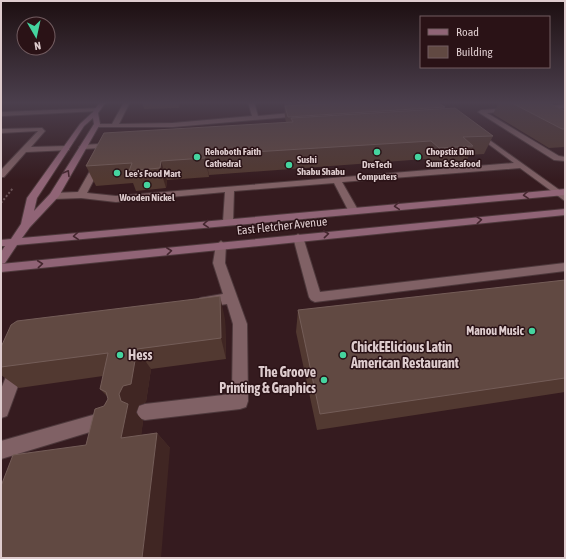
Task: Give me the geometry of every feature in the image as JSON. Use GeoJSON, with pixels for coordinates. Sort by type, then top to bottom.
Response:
{"type":"FeatureCollection","features":[{"type":"Feature","properties":{"kind":"main road"},"geometry":{"type":"LineString","coordinates":[[26,225],[32,198],[80,128]]}},
{"type":"Feature","properties":{"kind":"main road"},"geometry":{"type":"LineString","coordinates":[[1,260],[12,242],[26,225],[54,196],[95,128]]}},
{"type":"Feature","properties":{"kind":"main road","name":"East Fletcher Avenue"},"geometry":{"type":"LineString","coordinates":[[1,243],[353,210],[563,194]]}},
{"type":"Feature","properties":{"kind":"main road","name":"East Fletcher Avenue"},"geometry":{"type":"LineString","coordinates":[[1,268],[298,237],[565,212]]}},
{"type":"Feature","properties":{"kind":"street"},"geometry":{"type":"LineString","coordinates":[[1,130],[38,128]]}},
{"type":"Feature","properties":{"kind":"street"},"geometry":{"type":"LineString","coordinates":[[1,175],[42,131],[40,128]]}},
{"type":"Feature","properties":{"kind":"street"},"geometry":{"type":"LineString","coordinates":[[508,128],[557,158],[565,159]]}},
{"type":"Feature","properties":{"kind":"street"},"geometry":{"type":"LineString","coordinates":[[473,130],[563,194]]}},
{"type":"Feature","properties":{"kind":"street"},"geometry":{"type":"LineString","coordinates":[[83,147],[124,144]]}},
{"type":"Feature","properties":{"kind":"street"},"geometry":{"type":"LineString","coordinates":[[81,195],[108,145]]}},
{"type":"Feature","properties":{"kind":"street"},"geometry":{"type":"LineString","coordinates":[[24,150],[66,148]]}},
{"type":"Feature","properties":{"kind":"street"},"geometry":{"type":"LineString","coordinates":[[54,196],[81,195],[116,199],[522,165]]}},
{"type":"Feature","properties":{"kind":"street"},"geometry":{"type":"LineString","coordinates":[[337,180],[353,210]]}},
{"type":"Feature","properties":{"kind":"street"},"geometry":{"type":"LineString","coordinates":[[228,222],[230,189]]}},
{"type":"Feature","properties":{"kind":"street"},"geometry":{"type":"LineString","coordinates":[[298,237],[315,297],[565,267]]}},
{"type":"Feature","properties":{"kind":"street"},"geometry":{"type":"LineString","coordinates":[[145,412],[240,401],[240,324],[220,263],[221,245]]}},
{"type":"Feature","properties":{"kind":"street"},"geometry":{"type":"LineString","coordinates":[[192,304],[231,298]]}},
{"type":"Feature","properties":{"kind":"street"},"geometry":{"type":"LineString","coordinates":[[1,410],[22,355]]}},
{"type":"Feature","properties":{"kind":"street"},"geometry":{"type":"LineString","coordinates":[[1,450],[116,416]]}},
{"type":"Feature","properties":{"kind":"building"},"geometry":{"type":"Polygon","coordinates":[[[188,128],[482,128],[493,136],[463,137],[473,146],[439,148],[431,141],[205,155],[205,158],[161,161],[160,168],[129,171],[132,163],[86,166],[104,133],[188,128]]]}},
{"type":"Feature","properties":{"kind":"building"},"geometry":{"type":"Polygon","coordinates":[[[565,280],[565,378],[320,414],[298,310],[565,280]]]}},
{"type":"Feature","properties":{"kind":"building"},"geometry":{"type":"Polygon","coordinates":[[[220,296],[221,338],[137,349],[131,384],[123,386],[119,394],[121,401],[128,404],[121,438],[157,433],[142,558],[1,558],[1,486],[13,455],[86,445],[95,409],[104,406],[108,399],[106,392],[100,389],[108,353],[1,367],[1,347],[11,325],[17,321],[220,296]]]}},
{"type":"Feature","properties":{"kind":"place","name":"DreTech Computers"},"geometry":{"type":"Point","coordinates":[377,152]}},
{"type":"Feature","properties":{"kind":"place","name":"Rehoboth Faith Cathedral"},"geometry":{"type":"Point","coordinates":[197,157]}},
{"type":"Feature","properties":{"kind":"place","name":"Chopstix Dim Sum & Seafood"},"geometry":{"type":"Point","coordinates":[418,157]}},
{"type":"Feature","properties":{"kind":"place","name":"Sushi Shabu Shabu"},"geometry":{"type":"Point","coordinates":[289,165]}},
{"type":"Feature","properties":{"kind":"place","name":"Lee's Food Mart"},"geometry":{"type":"Point","coordinates":[117,173]}},
{"type":"Feature","properties":{"kind":"place","name":"Wooden Nickel"},"geometry":{"type":"Point","coordinates":[147,185]}},
{"type":"Feature","properties":{"kind":"place","name":"Manou Music"},"geometry":{"type":"Point","coordinates":[532,331]}},
{"type":"Feature","properties":{"kind":"place","name":"Hess"},"geometry":{"type":"Point","coordinates":[120,355]}},
{"type":"Feature","properties":{"kind":"place","name":"ChickEElicious Latin American Restaurant"},"geometry":{"type":"Point","coordinates":[343,355]}},
{"type":"Feature","properties":{"kind":"place","name":"The Groove Printing & Graphics"},"geometry":{"type":"Point","coordinates":[324,380]}}]}
